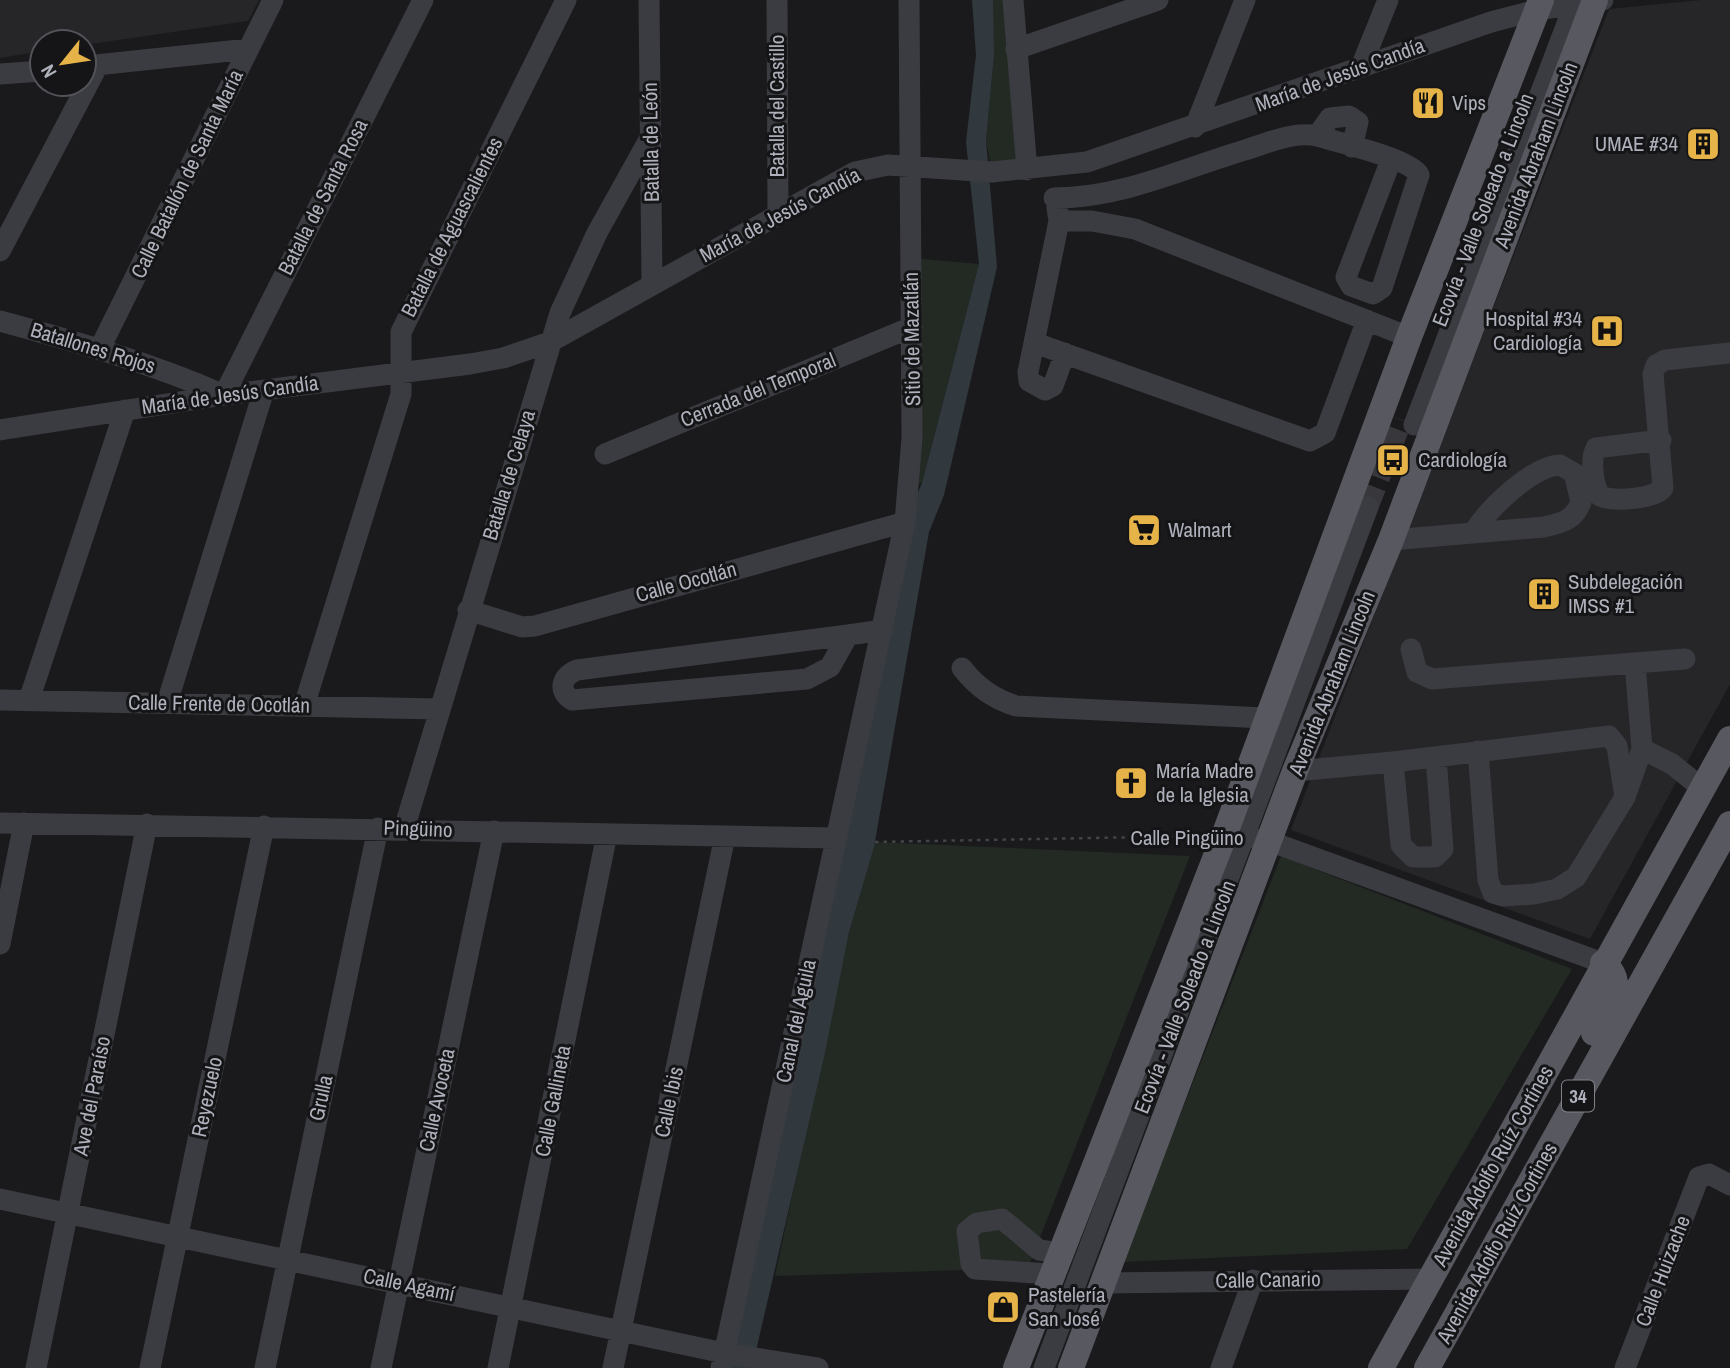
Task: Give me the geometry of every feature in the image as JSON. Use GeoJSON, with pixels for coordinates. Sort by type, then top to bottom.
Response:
{"type":"FeatureCollection","features":[{"type":"Feature","properties":{"kind":"main road"},"geometry":{"type":"LineString","coordinates":[[1016,1368],[1056,1264],[1248,838],[1265,719],[1409,337],[1572,2]]}},
{"type":"Feature","properties":{"kind":"main road","name":"Avenida Abraham Lincoln"},"geometry":{"type":"LineString","coordinates":[[1071,1368],[1104,1283],[1248,838],[1295,771],[1391,540],[1572,2]]}},
{"type":"Feature","properties":{"kind":"main road","name":"34"},"geometry":{"type":"LineString","coordinates":[[1603,963],[1730,739]]}},
{"type":"Feature","properties":{"kind":"main road","name":"Avenida Adolfo Ruíz Cortines"},"geometry":{"type":"LineString","coordinates":[[1427,1368],[1730,824]]}},
{"type":"Feature","properties":{"kind":"main road"},"geometry":{"type":"LineString","coordinates":[[1584,1085],[1583,1068],[1587,1049],[1616,987],[1614,975],[1603,963]]}},
{"type":"Feature","properties":{"kind":"main road","name":"Avenida Adolfo Ruíz Cortínes"},"geometry":{"type":"LineString","coordinates":[[1381,1368],[1603,963]]}},
{"type":"Feature","properties":{"kind":"street","name":"Calle Batallón de Santa María"},"geometry":{"type":"LineString","coordinates":[[100,348],[273,0]]}},
{"type":"Feature","properties":{"kind":"street","name":"Batalla de Santa Rosa"},"geometry":{"type":"LineString","coordinates":[[224,395],[423,0]]}},
{"type":"Feature","properties":{"kind":"street","name":"Batalla de Aguascalientes"},"geometry":{"type":"LineString","coordinates":[[304,706],[401,394],[402,371],[398,344],[407,318],[566,0]]}},
{"type":"Feature","properties":{"kind":"street","name":"Batalla de León"},"geometry":{"type":"LineString","coordinates":[[649,0],[652,284]]}},
{"type":"Feature","properties":{"kind":"street","name":"Batalla del Castillo"},"geometry":{"type":"LineString","coordinates":[[777,0],[778,213]]}},
{"type":"Feature","properties":{"kind":"street","name":"Sitio de Mazatlán"},"geometry":{"type":"LineString","coordinates":[[874,675],[905,522],[912,438],[908,164],[909,0]]}},
{"type":"Feature","properties":{"kind":"street"},"geometry":{"type":"LineString","coordinates":[[1013,0],[1016,49],[1034,170],[1054,198],[1059,221],[1027,376],[1033,384],[1045,390],[1055,383],[1065,353]]}},
{"type":"Feature","properties":{"kind":"street"},"geometry":{"type":"LineString","coordinates":[[1016,49],[1158,0]]}},
{"type":"Feature","properties":{"kind":"street"},"geometry":{"type":"LineString","coordinates":[[1195,127],[1245,0]]}},
{"type":"Feature","properties":{"kind":"street"},"geometry":{"type":"LineString","coordinates":[[1361,67],[1388,0]]}},
{"type":"Feature","properties":{"kind":"street"},"geometry":{"type":"LineString","coordinates":[[1408,422],[1572,2]]}},
{"type":"Feature","properties":{"kind":"street","name":"María de Jesús Candía"},"geometry":{"type":"LineString","coordinates":[[0,430],[224,395],[503,358],[550,342],[855,172],[888,164],[966,171],[1034,170],[1109,157],[1361,67],[1572,2]]}},
{"type":"Feature","properties":{"kind":"street"},"geometry":{"type":"LineString","coordinates":[[98,65],[249,49]]}},
{"type":"Feature","properties":{"kind":"street"},"geometry":{"type":"LineString","coordinates":[[0,74],[28,72]]}},
{"type":"Feature","properties":{"kind":"street"},"geometry":{"type":"LineString","coordinates":[[0,251],[75,98]]}},
{"type":"Feature","properties":{"kind":"street"},"geometry":{"type":"LineString","coordinates":[[1317,136],[1330,118],[1349,116],[1358,122],[1352,147]]}},
{"type":"Feature","properties":{"kind":"street"},"geometry":{"type":"LineString","coordinates":[[1054,198],[1112,194],[1276,140],[1295,135],[1317,136],[1352,147],[1391,160],[1414,168],[1419,179],[1382,288],[1373,294],[1351,286],[1346,277],[1391,160]]}},
{"type":"Feature","properties":{"kind":"street","name":"Batalla de Celaya"},"geometry":{"type":"LineString","coordinates":[[404,829],[550,342],[582,263],[651,136]]}},
{"type":"Feature","properties":{"kind":"street"},"geometry":{"type":"LineString","coordinates":[[1059,221],[1093,221],[1135,229],[1409,337]]}},
{"type":"Feature","properties":{"kind":"street"},"geometry":{"type":"LineString","coordinates":[[1035,343],[1310,441],[1325,433],[1367,320]]}},
{"type":"Feature","properties":{"kind":"street","name":"Batallones Rojos"},"geometry":{"type":"LineString","coordinates":[[0,321],[100,348],[175,373],[224,395]]}},
{"type":"Feature","properties":{"kind":"street","name":"Cerrada del Temporal"},"geometry":{"type":"LineString","coordinates":[[605,454],[912,327]]}},
{"type":"Feature","properties":{"kind":"street"},"geometry":{"type":"LineString","coordinates":[[1661,440],[1653,374],[1656,365],[1665,360],[1730,353]]}},
{"type":"Feature","properties":{"kind":"street"},"geometry":{"type":"LineString","coordinates":[[167,703],[264,390]]}},
{"type":"Feature","properties":{"kind":"street"},"geometry":{"type":"LineString","coordinates":[[29,701],[125,410]]}},
{"type":"Feature","properties":{"kind":"street"},"geometry":{"type":"LineString","coordinates":[[1391,540],[1544,527],[1567,521],[1581,502],[1574,473],[1560,465],[1539,470],[1493,509],[1474,532]]}},
{"type":"Feature","properties":{"kind":"street"},"geometry":{"type":"LineString","coordinates":[[1053,1368],[1248,838],[1375,509]]}},
{"type":"Feature","properties":{"kind":"street","name":"Calle Ocotlán"},"geometry":{"type":"LineString","coordinates":[[468,610],[522,627],[535,626],[905,522]]}},
{"type":"Feature","properties":{"kind":"street"},"geometry":{"type":"LineString","coordinates":[[848,635],[836,660],[815,677],[572,700],[564,692],[562,683],[577,670],[883,630]]}},
{"type":"Feature","properties":{"kind":"street"},"geometry":{"type":"LineString","coordinates":[[1411,649],[1417,672],[1432,679],[1685,659]]}},
{"type":"Feature","properties":{"kind":"street"},"geometry":{"type":"LineString","coordinates":[[699,689],[700,654]]}},
{"type":"Feature","properties":{"kind":"street"},"geometry":{"type":"LineString","coordinates":[[1478,751],[1489,887],[1498,895],[1534,894],[1568,883],[1584,867],[1625,797],[1642,749],[1635,663]]}},
{"type":"Feature","properties":{"kind":"street"},"geometry":{"type":"LineString","coordinates":[[962,668],[976,685],[998,700],[1016,706],[1265,719]]}},
{"type":"Feature","properties":{"kind":"street","name":"Canal del Aguila"},"geometry":{"type":"LineString","coordinates":[[742,1360],[836,838],[874,675]]}},
{"type":"Feature","properties":{"kind":"street","name":"Calle Frente de Ocotlán"},"geometry":{"type":"LineString","coordinates":[[0,700],[438,709]]}},
{"type":"Feature","properties":{"kind":"street"},"geometry":{"type":"LineString","coordinates":[[1295,771],[1609,736],[1617,746],[1625,797]]}},
{"type":"Feature","properties":{"kind":"street"},"geometry":{"type":"LineString","coordinates":[[1642,749],[1683,772],[1703,789]]}},
{"type":"Feature","properties":{"kind":"street"},"geometry":{"type":"LineString","coordinates":[[1393,762],[1401,845],[1413,857],[1435,857],[1443,849],[1436,757]]}},
{"type":"Feature","properties":{"kind":"street","name":"Pingüino"},"geometry":{"type":"LineString","coordinates":[[0,823],[836,838]]}},
{"type":"Feature","properties":{"kind":"street"},"geometry":{"type":"LineString","coordinates":[[0,944],[24,823]]}},
{"type":"Feature","properties":{"kind":"street","name":"Ave del Paraíso"},"geometry":{"type":"LineString","coordinates":[[36,1368],[147,824]]}},
{"type":"Feature","properties":{"kind":"street","name":"Reyezuelo"},"geometry":{"type":"LineString","coordinates":[[150,1368],[264,826]]}},
{"type":"Feature","properties":{"kind":"street","name":"Grulla"},"geometry":{"type":"LineString","coordinates":[[265,1368],[377,828]]}},
{"type":"Feature","properties":{"kind":"street","name":"Calle Avoceta"},"geometry":{"type":"LineString","coordinates":[[381,1368],[494,831]]}},
{"type":"Feature","properties":{"kind":"street","name":"Calle Gallineta"},"geometry":{"type":"LineString","coordinates":[[498,1368],[607,834]]}},
{"type":"Feature","properties":{"kind":"street","name":"Calle Ibis"},"geometry":{"type":"LineString","coordinates":[[613,1368],[725,836]]}},
{"type":"Feature","properties":{"kind":"street","name":"Calle Pingüino"},"geometry":{"type":"LineString","coordinates":[[1248,838],[1603,963]]}},
{"type":"Feature","properties":{"kind":"street","name":"Ecovía - Valle Soleado a Lincoln"},"geometry":{"type":"LineString","coordinates":[[1044,1368],[1248,838]]}},
{"type":"Feature","properties":{"kind":"street","name":"Calle Huizache"},"geometry":{"type":"LineString","coordinates":[[1625,1368],[1702,1175],[1709,1174],[1730,1185]]}},
{"type":"Feature","properties":{"kind":"street","name":"Calle Agamí"},"geometry":{"type":"LineString","coordinates":[[0,1199],[621,1330],[742,1360],[818,1368]]}},
{"type":"Feature","properties":{"kind":"street","name":"Calle Canario"},"geometry":{"type":"LineString","coordinates":[[1104,1283],[1432,1279]]}},
{"type":"Feature","properties":{"kind":"street"},"geometry":{"type":"LineString","coordinates":[[1221,1368],[1253,1280]]}},
{"type":"Feature","properties":{"kind":"path","name":"Calle Pingüino"},"geometry":{"type":"LineString","coordinates":[[875,842],[1248,838]]}},
{"type":"Feature","properties":{"kind":"shaded area"},"geometry":{"type":"Polygon","coordinates":[[[0,0],[259,0],[248,21],[98,43],[98,28],[28,28],[28,53],[0,58],[0,0]]]}},
{"type":"Feature","properties":{"kind":"shaded area"},"geometry":{"type":"Polygon","coordinates":[[[972,0],[993,0],[994,55],[986,140],[997,267],[944,495],[929,532],[874,847],[849,932],[824,1057],[752,1368],[721,1368],[905,522],[922,483],[979,264],[966,142],[976,55],[972,0]]]}},
{"type":"Feature","properties":{"kind":"shaded area"},"geometry":{"type":"Polygon","coordinates":[[[992,0],[1013,0],[1027,170],[992,172],[986,140],[994,55],[992,0]]]}},
{"type":"Feature","properties":{"kind":"shaded area","name":"Hospital #34 Cardiología"},"geometry":{"type":"Polygon","coordinates":[[[1701,0],[1730,0],[1730,684],[1590,939],[1291,830],[1609,9],[1701,0]]]}},
{"type":"Feature","properties":{"kind":"shaded area"},"geometry":{"type":"Polygon","coordinates":[[[911,258],[979,264],[922,483],[909,485],[911,258]]]}},
{"type":"Feature","properties":{"kind":"shaded area"},"geometry":{"type":"Polygon","coordinates":[[[875,842],[1190,856],[1028,1268],[775,1276],[849,932],[875,842]]]}},
{"type":"Feature","properties":{"kind":"shaded area"},"geometry":{"type":"Polygon","coordinates":[[[1281,856],[1572,969],[1407,1249],[1123,1262],[1281,856]]]}},
{"type":"Feature","properties":{"kind":"tunnel"},"geometry":{"type":"LineString","coordinates":[[1368,507],[1402,420]]}},
{"type":"Feature","properties":{"kind":"place","name":"Vips"},"geometry":{"type":"Point","coordinates":[1428,103]}},
{"type":"Feature","properties":{"kind":"place","name":"UMAE #34"},"geometry":{"type":"Point","coordinates":[1703,144]}},
{"type":"Feature","properties":{"kind":"place","name":"Hospital #34 Cardiología"},"geometry":{"type":"Point","coordinates":[1607,331]}},
{"type":"Feature","properties":{"kind":"place","name":"Cardiología"},"geometry":{"type":"Point","coordinates":[1393,460]}},
{"type":"Feature","properties":{"kind":"place","name":"Walmart"},"geometry":{"type":"Point","coordinates":[1144,530]}},
{"type":"Feature","properties":{"kind":"place","name":"Subdelegación IMSS #1"},"geometry":{"type":"Point","coordinates":[1544,594]}},
{"type":"Feature","properties":{"kind":"place","name":"María Madre de la Iglesia"},"geometry":{"type":"Point","coordinates":[1131,783]}},
{"type":"Feature","properties":{"kind":"place","name":"Pastelería San José"},"geometry":{"type":"Point","coordinates":[1003,1307]}}]}
